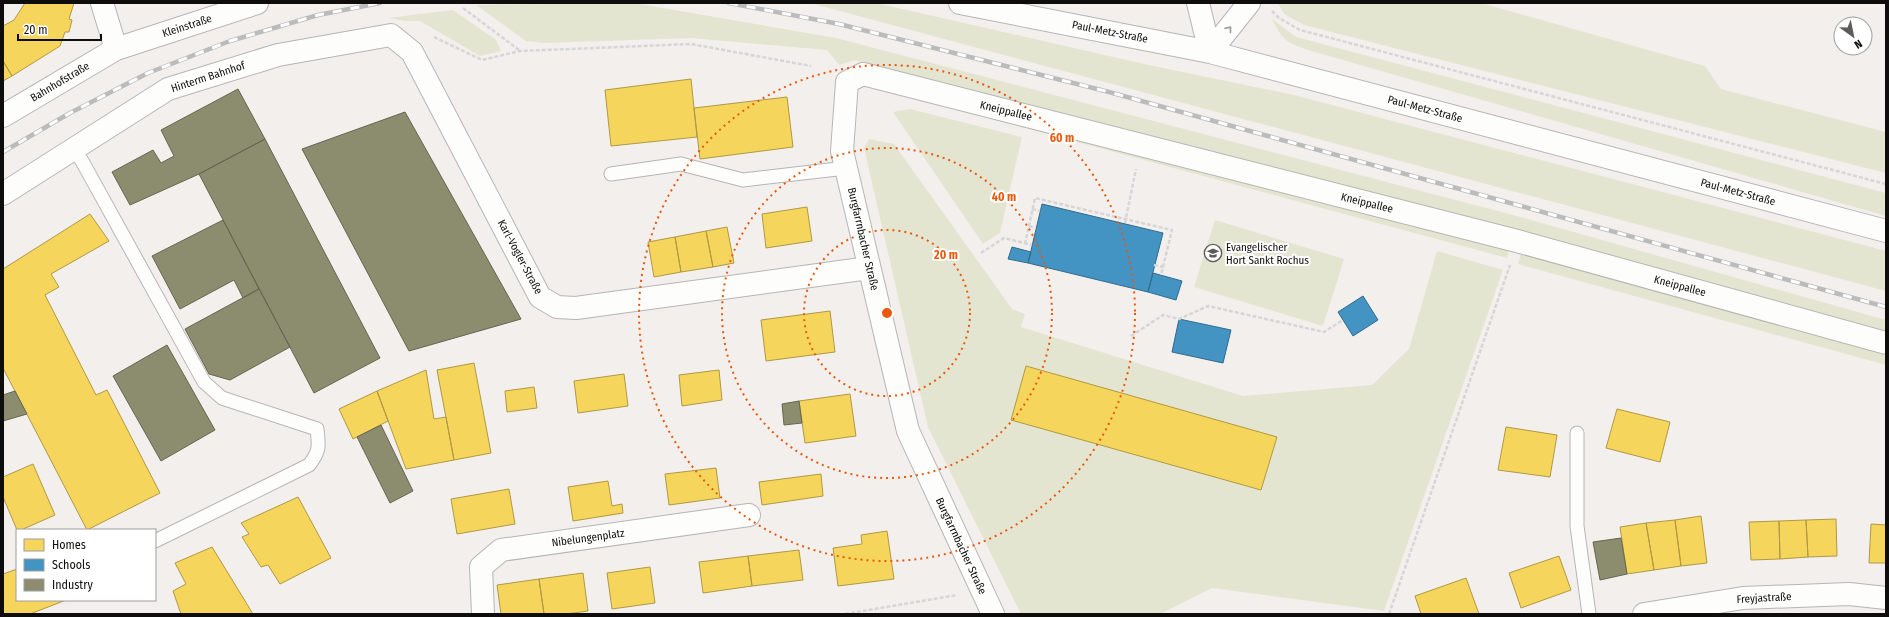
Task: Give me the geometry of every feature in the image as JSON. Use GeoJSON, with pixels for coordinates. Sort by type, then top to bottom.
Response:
{"type":"FeatureCollection","features":[{"type":"Feature","properties":{"kind":"street"},"geometry":{"type":"LineString","coordinates":[[102,3],[116,49]]}},
{"type":"Feature","properties":{"kind":"street","name":"Kleinstraße"},"geometry":{"type":"LineString","coordinates":[[116,49],[257,3]]}},
{"type":"Feature","properties":{"kind":"street","name":"Paul-Metz-Straße"},"geometry":{"type":"LineString","coordinates":[[960,3],[1210,52],[1886,231]]}},
{"type":"Feature","properties":{"kind":"street"},"geometry":{"type":"LineString","coordinates":[[1198,3],[1210,52]]}},
{"type":"Feature","properties":{"kind":"street"},"geometry":{"type":"LineString","coordinates":[[1210,52],[1249,4]]}},
{"type":"Feature","properties":{"kind":"street","name":"Hinterm Bahnhof"},"geometry":{"type":"LineString","coordinates":[[3,194],[72,148],[168,89],[278,55],[391,35]]}},
{"type":"Feature","properties":{"kind":"street","name":"Karl-Vogler-Straße"},"geometry":{"type":"LineString","coordinates":[[391,35],[412,52],[540,297],[557,308],[576,308],[870,268]]}},
{"type":"Feature","properties":{"kind":"street","name":"Bahnhofstraße"},"geometry":{"type":"LineString","coordinates":[[3,116],[116,49]]}},
{"type":"Feature","properties":{"kind":"street","name":"Kneippallee"},"geometry":{"type":"LineString","coordinates":[[848,82],[862,74],[1518,241],[1886,343]]}},
{"type":"Feature","properties":{"kind":"street","name":"Burgfarrnbacher Straße"},"geometry":{"type":"LineString","coordinates":[[848,82],[842,150],[908,431],[992,614]]}},
{"type":"Feature","properties":{"kind":"street","name":"Nibelungenplatz"},"geometry":{"type":"LineString","coordinates":[[483,614],[481,566],[501,550],[749,515]]}},
{"type":"Feature","properties":{"kind":"street","name":"Freyjastraße"},"geometry":{"type":"LineString","coordinates":[[1644,614],[1743,598],[1849,594],[1886,598]]}},
{"type":"Feature","properties":{"kind":"lane"},"geometry":{"type":"LineString","coordinates":[[72,148],[86,168],[204,382],[222,398],[317,429],[319,446],[316,456],[309,465],[156,541]]}},
{"type":"Feature","properties":{"kind":"lane"},"geometry":{"type":"LineString","coordinates":[[610,174],[681,164],[743,180],[846,168]]}},
{"type":"Feature","properties":{"kind":"lane"},"geometry":{"type":"LineString","coordinates":[[1577,433],[1577,526],[1589,614]]}},
{"type":"Feature","properties":{"kind":"path"},"geometry":{"type":"LineString","coordinates":[[1249,4],[1272,11],[1279,18],[1300,30],[1886,184]]}},
{"type":"Feature","properties":{"kind":"path"},"geometry":{"type":"LineString","coordinates":[[463,8],[520,51]]}},
{"type":"Feature","properties":{"kind":"path"},"geometry":{"type":"LineString","coordinates":[[434,37],[482,60],[520,51],[691,44],[810,66]]}},
{"type":"Feature","properties":{"kind":"path"},"geometry":{"type":"LineString","coordinates":[[1125,223],[1137,166]]}},
{"type":"Feature","properties":{"kind":"path"},"geometry":{"type":"LineString","coordinates":[[1025,244],[1035,198],[1126,218],[1172,230],[1161,275]]}},
{"type":"Feature","properties":{"kind":"path"},"geometry":{"type":"LineString","coordinates":[[1032,209],[1040,211]]}},
{"type":"Feature","properties":{"kind":"path"},"geometry":{"type":"LineString","coordinates":[[1029,226],[1036,228]]}},
{"type":"Feature","properties":{"kind":"path"},"geometry":{"type":"LineString","coordinates":[[981,253],[1004,238],[1032,245]]}},
{"type":"Feature","properties":{"kind":"path"},"geometry":{"type":"LineString","coordinates":[[1154,265],[1163,267]]}},
{"type":"Feature","properties":{"kind":"path"},"geometry":{"type":"LineString","coordinates":[[1389,614],[1510,266]]}},
{"type":"Feature","properties":{"kind":"path"},"geometry":{"type":"LineString","coordinates":[[1131,336],[1163,315],[1179,319],[1208,306],[1324,332],[1343,320]]}},
{"type":"Feature","properties":{"kind":"path"},"geometry":{"type":"LineString","coordinates":[[845,614],[960,595]]}},
{"type":"Feature","properties":{"kind":"green space"},"geometry":{"type":"Polygon","coordinates":[[[634,3],[836,38],[1513,215],[1886,320],[1886,335],[854,60],[839,65],[827,50],[691,38],[544,43],[526,41],[476,5],[634,3]]]}},
{"type":"Feature","properties":{"kind":"green space"},"geometry":{"type":"Polygon","coordinates":[[[810,3],[876,3],[1144,64],[1294,95],[1886,251],[1886,291],[810,3]]]}},
{"type":"Feature","properties":{"kind":"green space"},"geometry":{"type":"Polygon","coordinates":[[[1278,3],[1481,3],[1705,66],[1721,89],[1886,132],[1886,173],[1304,25],[1284,14],[1278,3]]]}},
{"type":"Feature","properties":{"kind":"green space"},"geometry":{"type":"Polygon","coordinates":[[[453,10],[496,40],[501,51],[480,56],[420,21],[405,21],[388,18],[453,10]]]}},
{"type":"Feature","properties":{"kind":"green space"},"geometry":{"type":"Polygon","coordinates":[[[1272,19],[1296,37],[1886,193],[1886,216],[1308,50],[1286,40],[1279,32],[1272,19]]]}},
{"type":"Feature","properties":{"kind":"green space"},"geometry":{"type":"Polygon","coordinates":[[[903,92],[1509,249],[1507,258],[914,98],[903,92]]]}},
{"type":"Feature","properties":{"kind":"green space"},"geometry":{"type":"Polygon","coordinates":[[[910,109],[1022,137],[1000,233],[983,244],[893,112],[910,109]]]}},
{"type":"Feature","properties":{"kind":"green space"},"geometry":{"type":"Polygon","coordinates":[[[869,139],[894,144],[1012,309],[1025,314],[1021,327],[1243,396],[1372,385],[1409,349],[1437,251],[1503,270],[1384,611],[1212,588],[1160,614],[1021,614],[928,427],[864,148],[869,139]]]}},
{"type":"Feature","properties":{"kind":"green space"},"geometry":{"type":"Polygon","coordinates":[[[1215,220],[1344,259],[1323,326],[1194,287],[1215,220]]]}},
{"type":"Feature","properties":{"kind":"green space"},"geometry":{"type":"Polygon","coordinates":[[[1521,253],[1886,352],[1886,365],[1518,264],[1521,253]]]}},
{"type":"Feature","properties":{"kind":"building: Homes"},"geometry":{"type":"Polygon","coordinates":[[[25,3],[74,3],[69,19],[72,20],[69,32],[65,32],[60,46],[12,76],[3,61],[3,26],[14,20],[25,3]]]}},
{"type":"Feature","properties":{"kind":"building: Homes"},"geometry":{"type":"Polygon","coordinates":[[[3,61],[12,76],[3,81],[3,61]]]}},
{"type":"Feature","properties":{"kind":"building: Homes"},"geometry":{"type":"Polygon","coordinates":[[[691,79],[697,137],[611,146],[605,90],[691,79]]]}},
{"type":"Feature","properties":{"kind":"building: Homes"},"geometry":{"type":"Polygon","coordinates":[[[787,97],[793,147],[700,159],[694,108],[787,97]]]}},
{"type":"Feature","properties":{"kind":"building: Homes"},"geometry":{"type":"Polygon","coordinates":[[[807,207],[812,241],[766,248],[762,214],[807,207]]]}},
{"type":"Feature","properties":{"kind":"building: Homes"},"geometry":{"type":"Polygon","coordinates":[[[90,214],[109,241],[51,274],[59,287],[45,295],[96,395],[107,390],[160,493],[89,529],[86,529],[3,368],[3,269],[90,214]]]}},
{"type":"Feature","properties":{"kind":"building: Homes"},"geometry":{"type":"Polygon","coordinates":[[[727,227],[734,263],[713,267],[706,231],[727,227]]]}},
{"type":"Feature","properties":{"kind":"building: Homes"},"geometry":{"type":"Polygon","coordinates":[[[706,231],[713,267],[681,272],[675,237],[706,231]]]}},
{"type":"Feature","properties":{"kind":"building: Homes"},"geometry":{"type":"Polygon","coordinates":[[[675,237],[681,272],[654,277],[648,242],[675,237]]]}},
{"type":"Feature","properties":{"kind":"building: Homes"},"geometry":{"type":"Polygon","coordinates":[[[830,311],[835,352],[766,361],[761,320],[830,311]]]}},
{"type":"Feature","properties":{"kind":"building: Homes"},"geometry":{"type":"Polygon","coordinates":[[[474,363],[491,453],[454,460],[437,370],[474,363]]]}},
{"type":"Feature","properties":{"kind":"building: Homes"},"geometry":{"type":"Polygon","coordinates":[[[1026,366],[1277,437],[1261,490],[1011,420],[1026,366]]]}},
{"type":"Feature","properties":{"kind":"building: Homes"},"geometry":{"type":"Polygon","coordinates":[[[426,370],[434,419],[446,417],[454,460],[406,469],[377,391],[426,370]]]}},
{"type":"Feature","properties":{"kind":"building: Homes"},"geometry":{"type":"Polygon","coordinates":[[[719,370],[722,400],[682,406],[679,375],[719,370]]]}},
{"type":"Feature","properties":{"kind":"building: Homes"},"geometry":{"type":"Polygon","coordinates":[[[624,374],[628,406],[578,413],[574,381],[624,374]]]}},
{"type":"Feature","properties":{"kind":"building: Homes"},"geometry":{"type":"Polygon","coordinates":[[[534,387],[537,408],[507,412],[505,391],[534,387]]]}},
{"type":"Feature","properties":{"kind":"building: Homes"},"geometry":{"type":"Polygon","coordinates":[[[377,391],[388,421],[353,439],[339,409],[377,391]]]}},
{"type":"Feature","properties":{"kind":"building: Homes"},"geometry":{"type":"Polygon","coordinates":[[[850,394],[856,436],[805,443],[799,401],[850,394]]]}},
{"type":"Feature","properties":{"kind":"building: Homes"},"geometry":{"type":"Polygon","coordinates":[[[1617,409],[1670,422],[1660,462],[1606,448],[1617,409]]]}},
{"type":"Feature","properties":{"kind":"building: Homes"},"geometry":{"type":"Polygon","coordinates":[[[1506,427],[1557,435],[1550,477],[1498,470],[1506,427]]]}},
{"type":"Feature","properties":{"kind":"building: Homes"},"geometry":{"type":"Polygon","coordinates":[[[33,464],[55,515],[23,529],[17,529],[3,497],[3,477],[33,464]]]}},
{"type":"Feature","properties":{"kind":"building: Homes"},"geometry":{"type":"Polygon","coordinates":[[[716,468],[720,498],[669,505],[665,474],[716,468]]]}},
{"type":"Feature","properties":{"kind":"building: Homes"},"geometry":{"type":"Polygon","coordinates":[[[821,474],[823,496],[762,505],[759,482],[821,474]]]}},
{"type":"Feature","properties":{"kind":"building: Homes"},"geometry":{"type":"Polygon","coordinates":[[[608,481],[612,506],[622,504],[623,513],[573,521],[568,487],[608,481]]]}},
{"type":"Feature","properties":{"kind":"building: Homes"},"geometry":{"type":"Polygon","coordinates":[[[509,489],[515,524],[457,534],[451,499],[509,489]]]}},
{"type":"Feature","properties":{"kind":"building: Homes"},"geometry":{"type":"Polygon","coordinates":[[[298,497],[331,558],[280,584],[268,565],[261,567],[242,537],[249,534],[241,523],[298,497]]]}},
{"type":"Feature","properties":{"kind":"building: Homes"},"geometry":{"type":"Polygon","coordinates":[[[1701,516],[1707,563],[1681,566],[1675,520],[1701,516]]]}},
{"type":"Feature","properties":{"kind":"building: Homes"},"geometry":{"type":"Polygon","coordinates":[[[1836,519],[1837,556],[1808,557],[1806,520],[1836,519]]]}},
{"type":"Feature","properties":{"kind":"building: Homes"},"geometry":{"type":"Polygon","coordinates":[[[1675,520],[1681,566],[1654,570],[1646,523],[1675,520]]]}},
{"type":"Feature","properties":{"kind":"building: Homes"},"geometry":{"type":"Polygon","coordinates":[[[1806,520],[1808,557],[1780,559],[1779,521],[1806,520]]]}},
{"type":"Feature","properties":{"kind":"building: Homes"},"geometry":{"type":"Polygon","coordinates":[[[1779,521],[1780,559],[1751,560],[1749,522],[1779,521]]]}},
{"type":"Feature","properties":{"kind":"building: Homes"},"geometry":{"type":"Polygon","coordinates":[[[1646,523],[1654,570],[1627,574],[1620,527],[1646,523]]]}},
{"type":"Feature","properties":{"kind":"building: Homes"},"geometry":{"type":"Polygon","coordinates":[[[1871,524],[1886,525],[1886,563],[1869,563],[1871,524]]]}},
{"type":"Feature","properties":{"kind":"building: Homes"},"geometry":{"type":"Polygon","coordinates":[[[887,531],[894,579],[838,586],[833,548],[862,544],[861,535],[887,531]]]}},
{"type":"Feature","properties":{"kind":"building: Homes"},"geometry":{"type":"Polygon","coordinates":[[[212,547],[253,614],[181,614],[173,591],[186,584],[175,563],[212,547]]]}},
{"type":"Feature","properties":{"kind":"building: Homes"},"geometry":{"type":"Polygon","coordinates":[[[799,550],[803,580],[752,586],[748,556],[799,550]]]}},
{"type":"Feature","properties":{"kind":"building: Homes"},"geometry":{"type":"Polygon","coordinates":[[[748,556],[752,586],[703,593],[699,562],[748,556]]]}},
{"type":"Feature","properties":{"kind":"building: Homes"},"geometry":{"type":"Polygon","coordinates":[[[1559,556],[1571,590],[1521,608],[1509,573],[1559,556]]]}},
{"type":"Feature","properties":{"kind":"building: Homes"},"geometry":{"type":"Polygon","coordinates":[[[650,567],[655,603],[612,609],[607,573],[650,567]]]}},
{"type":"Feature","properties":{"kind":"building: Homes"},"geometry":{"type":"Polygon","coordinates":[[[16,569],[16,601],[63,601],[30,614],[3,614],[3,574],[16,569]]]}},
{"type":"Feature","properties":{"kind":"building: Homes"},"geometry":{"type":"Polygon","coordinates":[[[583,573],[588,611],[566,614],[544,614],[539,579],[583,573]]]}},
{"type":"Feature","properties":{"kind":"building: Homes"},"geometry":{"type":"Polygon","coordinates":[[[1466,578],[1479,614],[1421,614],[1415,596],[1466,578]]]}},
{"type":"Feature","properties":{"kind":"building: Homes"},"geometry":{"type":"Polygon","coordinates":[[[539,579],[544,614],[501,614],[497,585],[539,579]]]}},
{"type":"Feature","properties":{"kind":"building: Schools"},"geometry":{"type":"Polygon","coordinates":[[[1042,204],[1163,233],[1148,292],[1028,263],[1042,204]]]}},
{"type":"Feature","properties":{"kind":"building: Schools"},"geometry":{"type":"Polygon","coordinates":[[[1012,247],[1031,252],[1028,263],[1008,259],[1012,247]]]}},
{"type":"Feature","properties":{"kind":"building: Schools"},"geometry":{"type":"Polygon","coordinates":[[[1153,273],[1182,281],[1176,300],[1148,292],[1153,273]]]}},
{"type":"Feature","properties":{"kind":"building: Schools"},"geometry":{"type":"Polygon","coordinates":[[[1363,296],[1378,320],[1353,336],[1338,312],[1363,296]]]}},
{"type":"Feature","properties":{"kind":"building: Schools"},"geometry":{"type":"Polygon","coordinates":[[[1179,319],[1231,330],[1223,363],[1172,352],[1179,319]]]}},
{"type":"Feature","properties":{"kind":"building: Industry"},"geometry":{"type":"Polygon","coordinates":[[[238,89],[265,139],[199,174],[130,205],[112,172],[153,150],[161,163],[174,156],[161,130],[238,89]]]}},
{"type":"Feature","properties":{"kind":"building: Industry"},"geometry":{"type":"Polygon","coordinates":[[[405,112],[521,319],[409,351],[302,149],[405,112]]]}},
{"type":"Feature","properties":{"kind":"building: Industry"},"geometry":{"type":"Polygon","coordinates":[[[265,139],[380,358],[314,393],[199,174],[265,139]]]}},
{"type":"Feature","properties":{"kind":"building: Industry"},"geometry":{"type":"Polygon","coordinates":[[[223,220],[259,289],[243,298],[234,280],[180,309],[152,256],[223,220]]]}},
{"type":"Feature","properties":{"kind":"building: Industry"},"geometry":{"type":"Polygon","coordinates":[[[259,289],[290,347],[230,380],[209,374],[185,329],[259,289]]]}},
{"type":"Feature","properties":{"kind":"building: Industry"},"geometry":{"type":"Polygon","coordinates":[[[167,345],[215,430],[161,461],[113,376],[167,345]]]}},
{"type":"Feature","properties":{"kind":"building: Industry"},"geometry":{"type":"Polygon","coordinates":[[[15,391],[27,414],[3,421],[3,395],[15,391]]]}},
{"type":"Feature","properties":{"kind":"building: Industry"},"geometry":{"type":"Polygon","coordinates":[[[799,401],[802,423],[784,425],[782,404],[799,401]]]}},
{"type":"Feature","properties":{"kind":"building: Industry"},"geometry":{"type":"Polygon","coordinates":[[[381,425],[413,491],[390,503],[357,437],[381,425]]]}},
{"type":"Feature","properties":{"kind":"building: Industry"},"geometry":{"type":"Polygon","coordinates":[[[1621,538],[1627,574],[1600,580],[1593,542],[1621,538]]]}},
{"type":"Feature","properties":{"kind":"railway"},"geometry":{"type":"LineString","coordinates":[[3,152],[70,113],[148,73],[230,41],[318,15],[380,3]]}},
{"type":"Feature","properties":{"kind":"railway"},"geometry":{"type":"LineString","coordinates":[[729,3],[839,24],[1109,92],[1886,307]]}},
{"type":"Feature","properties":{"kind":"place","name":"Evangelischer Hort Sankt Rochus"},"geometry":{"type":"Point","coordinates":[1213,253]}}]}
